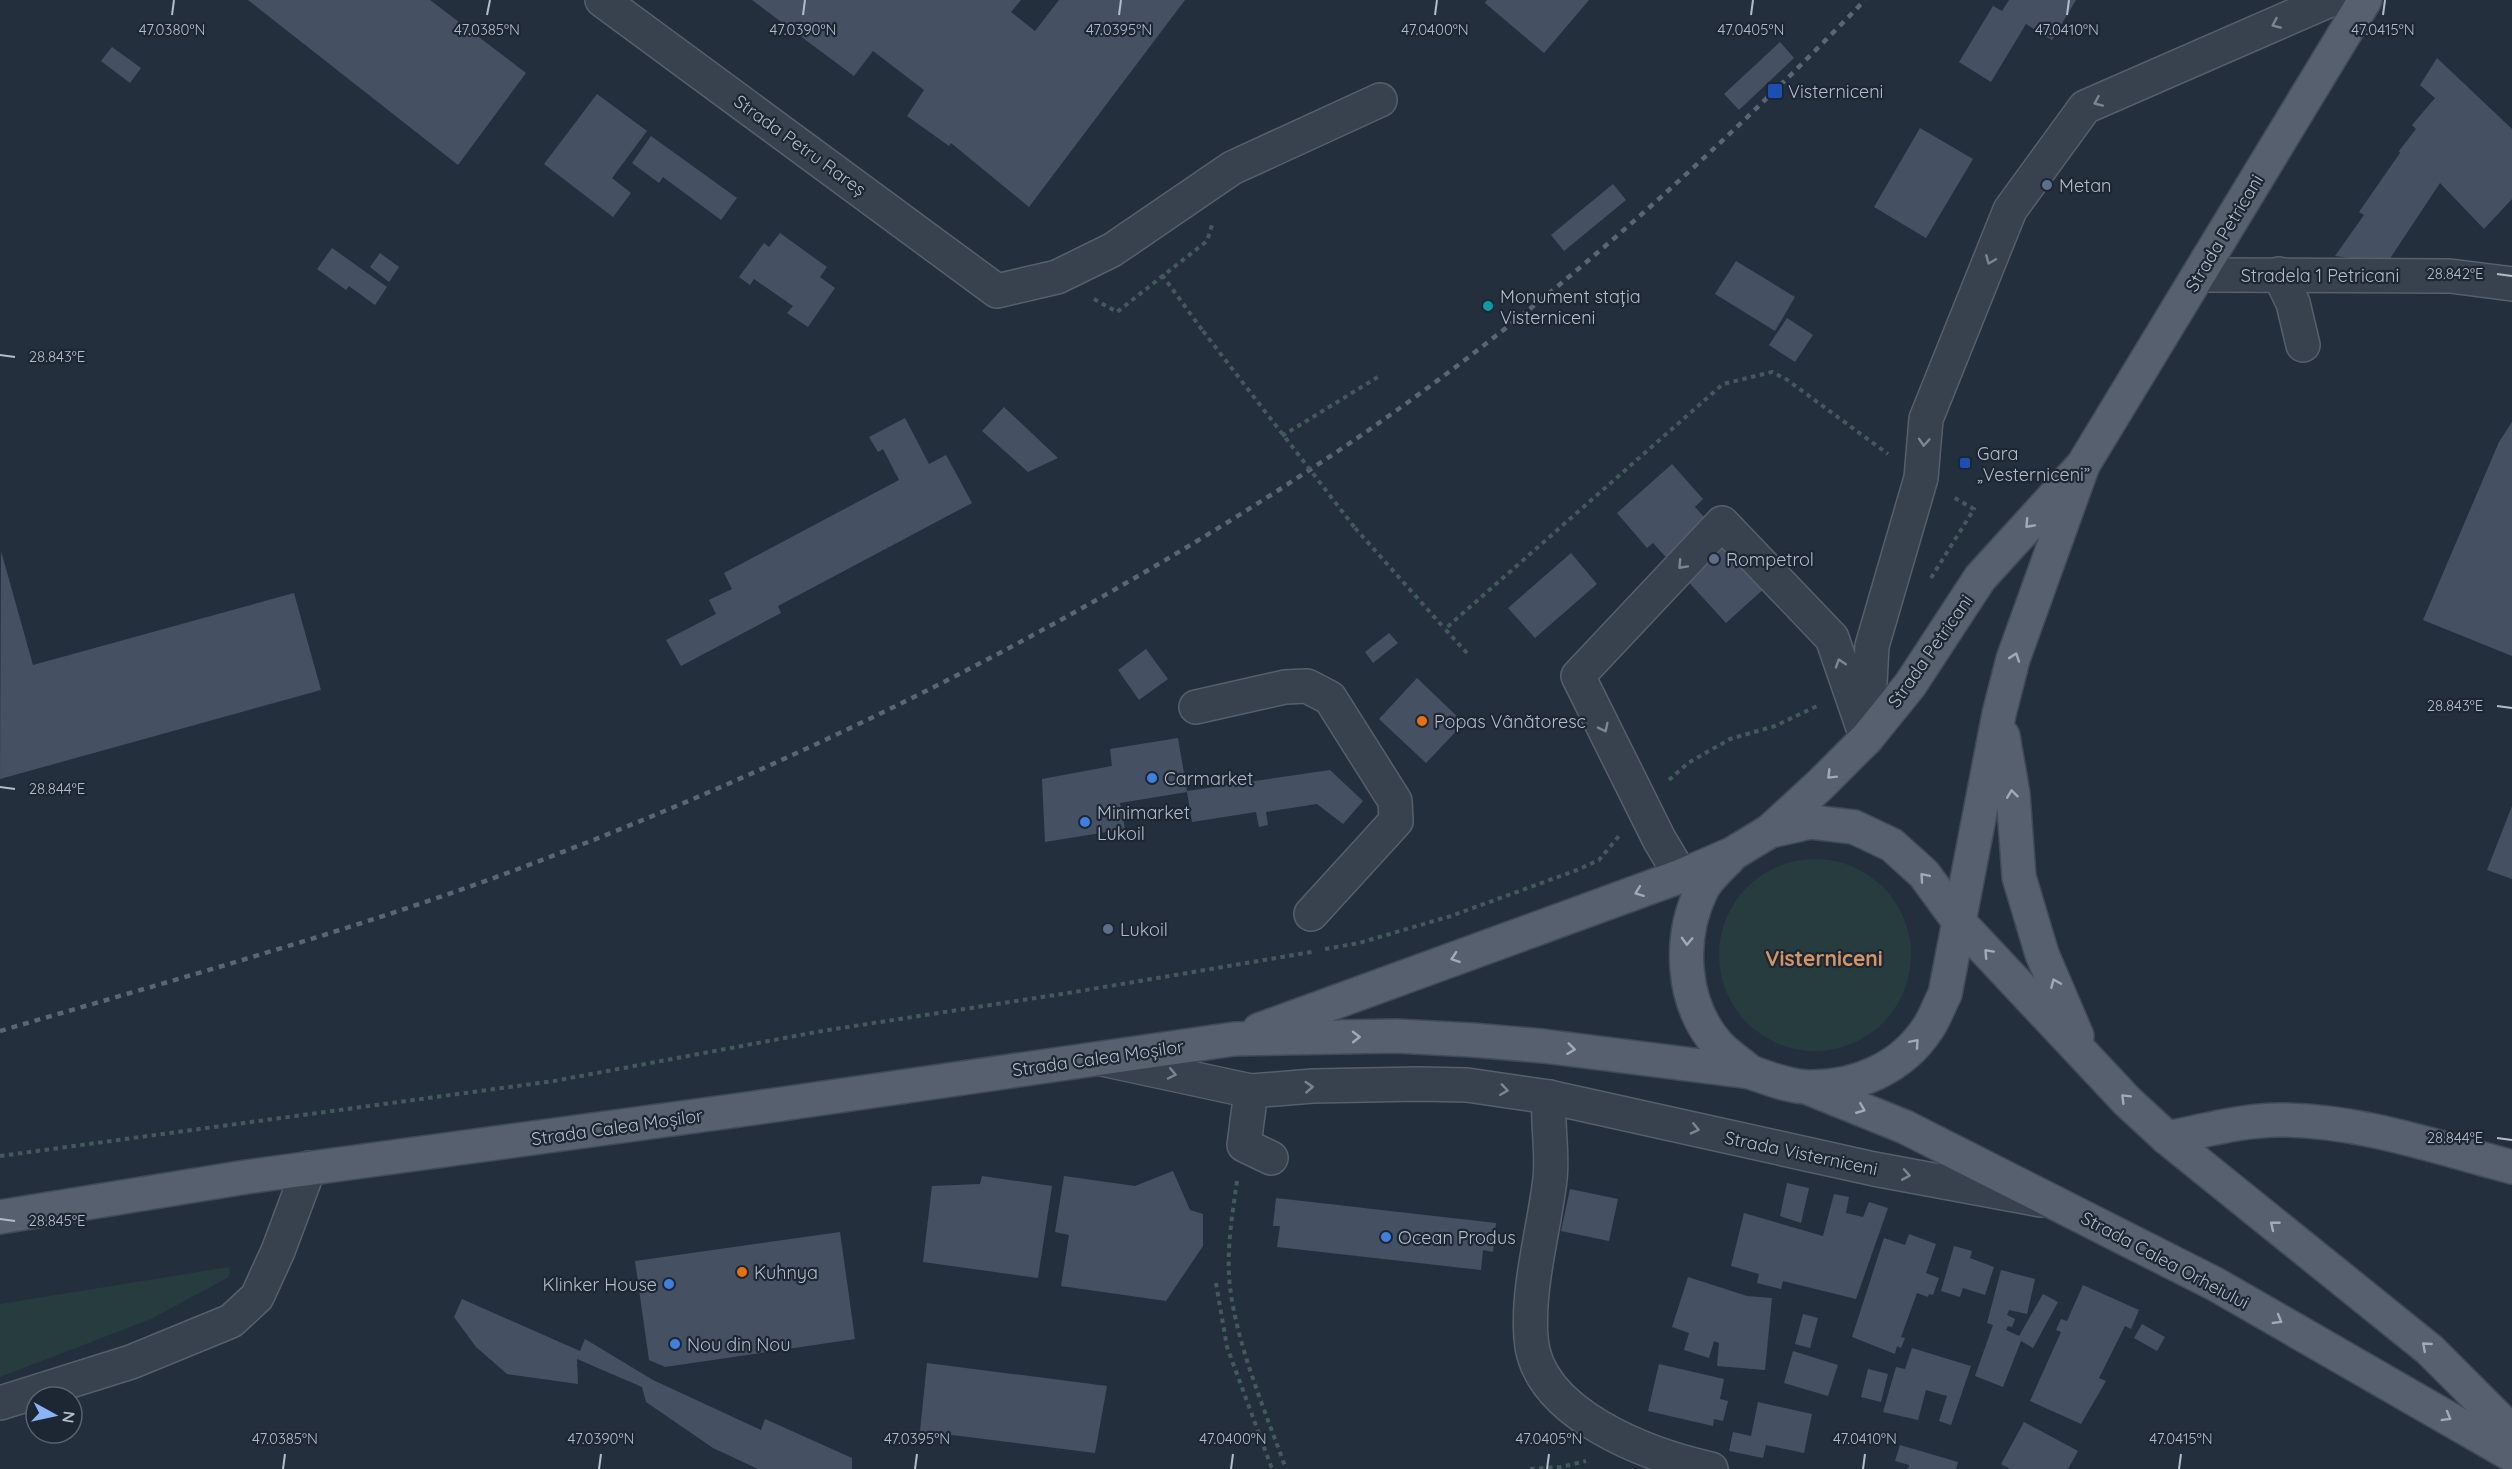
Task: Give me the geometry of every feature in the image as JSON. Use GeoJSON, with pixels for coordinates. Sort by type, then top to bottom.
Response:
{"type":"FeatureCollection","features":[{"type":"Feature","properties":{"kind":"main road","name":"Strada Petricani"},"geometry":{"type":"LineString","coordinates":[[1770,831],[1867,738],[1910,685],[1980,578],[2083,465],[2365,0]]}},
{"type":"Feature","properties":{"kind":"main road","name":"Strada Petricani"},"geometry":{"type":"LineString","coordinates":[[1806,1087],[1843,1085],[1873,1076],[1904,1055],[1929,1028],[1945,994],[1999,714],[2013,659],[2083,465]]}},
{"type":"Feature","properties":{"kind":"main road"},"geometry":{"type":"LineString","coordinates":[[1999,714],[2013,794],[2019,877],[2042,954],[2086,1056]]}},
{"type":"Feature","properties":{"kind":"main road"},"geometry":{"type":"LineString","coordinates":[[1234,1039],[1681,876],[1732,854],[1770,831],[1811,822],[1854,826],[1892,845],[1923,874],[1960,923],[2127,1101],[2167,1138],[2430,1350],[2512,1432]]}},
{"type":"Feature","properties":{"kind":"main road"},"geometry":{"type":"LineString","coordinates":[[1732,854],[1703,888],[1688,929],[1686,974],[1698,1014],[1718,1045],[1750,1072]]}},
{"type":"Feature","properties":{"kind":"main road"},"geometry":{"type":"LineString","coordinates":[[1234,1039],[1396,1036],[1472,1040],[1543,1046],[1750,1072],[1776,1081],[1806,1087]]}},
{"type":"Feature","properties":{"kind":"main road","name":"Strada Calea Moșilor"},"geometry":{"type":"LineString","coordinates":[[0,1217],[309,1168],[747,1109],[1234,1039]]}},
{"type":"Feature","properties":{"kind":"main road","name":"Strada Calea Orheiului"},"geometry":{"type":"LineString","coordinates":[[1806,1087],[1905,1127],[2215,1284],[2512,1455]]}},
{"type":"Feature","properties":{"kind":"main road"},"geometry":{"type":"LineString","coordinates":[[2167,1138],[2236,1124],[2278,1120],[2319,1121],[2364,1128],[2512,1167]]}},
{"type":"Feature","properties":{"kind":"street","name":"Strada Petru Rareș"},"geometry":{"type":"LineString","coordinates":[[602,0],[997,291],[1057,278],[1112,250],[1232,168],[1380,100]]}},
{"type":"Feature","properties":{"kind":"street"},"geometry":{"type":"LineString","coordinates":[[1867,738],[1872,646],[1921,478],[1926,418],[2010,210],[2085,107],[2330,0]]}},
{"type":"Feature","properties":{"kind":"street"},"geometry":{"type":"LineString","coordinates":[[2279,274],[2292,303],[2303,345]]}},
{"type":"Feature","properties":{"kind":"street","name":"Stradela 1 Petricani"},"geometry":{"type":"LineString","coordinates":[[2199,275],[2450,276],[2512,284]]}},
{"type":"Feature","properties":{"kind":"street"},"geometry":{"type":"LineString","coordinates":[[1681,876],[1642,805],[1578,676],[1722,523],[1832,638],[1853,705],[1867,738]]}},
{"type":"Feature","properties":{"kind":"street"},"geometry":{"type":"LineString","coordinates":[[1196,707],[1285,687],[1307,686],[1330,698],[1395,801],[1396,821],[1311,914]]}},
{"type":"Feature","properties":{"kind":"street","name":"Strada Visterniceni"},"geometry":{"type":"LineString","coordinates":[[1095,1058],[1251,1091],[1313,1086],[1419,1084],[1467,1085],[1549,1097],[1874,1169],[2055,1202]]}},
{"type":"Feature","properties":{"kind":"street"},"geometry":{"type":"LineString","coordinates":[[1251,1091],[1257,1152]]}},
{"type":"Feature","properties":{"kind":"street"},"geometry":{"type":"LineString","coordinates":[[1549,1097],[1550,1176],[1530,1314],[1531,1341],[1537,1364],[1547,1384],[1568,1406],[1591,1422],[1676,1461],[1711,1469]]}},
{"type":"Feature","properties":{"kind":"street"},"geometry":{"type":"LineString","coordinates":[[0,1403],[131,1362],[231,1321],[257,1297],[278,1251],[309,1168]]}},
{"type":"Feature","properties":{"kind":"path"},"geometry":{"type":"LineString","coordinates":[[1117,312],[1207,241]]}},
{"type":"Feature","properties":{"kind":"path"},"geometry":{"type":"LineString","coordinates":[[1162,275],[1282,436],[1355,528],[1467,653]]}},
{"type":"Feature","properties":{"kind":"path"},"geometry":{"type":"LineString","coordinates":[[1445,629],[1703,400],[1723,384],[1731,381],[1772,372],[1786,379],[1921,478],[1974,510]]}},
{"type":"Feature","properties":{"kind":"path"},"geometry":{"type":"LineString","coordinates":[[1282,436],[1382,375]]}},
{"type":"Feature","properties":{"kind":"path"},"geometry":{"type":"LineString","coordinates":[[0,1156],[554,1081],[822,1031],[1059,995],[1359,943],[1451,916],[1599,860],[1642,805],[1688,763]]}},
{"type":"Feature","properties":{"kind":"path"},"geometry":{"type":"LineString","coordinates":[[1257,1152],[1229,1237],[1230,1288],[1242,1341],[1286,1469]]}},
{"type":"Feature","properties":{"kind":"path"},"geometry":{"type":"LineString","coordinates":[[1216,1283],[1227,1347],[1272,1469]]}},
{"type":"Feature","properties":{"kind":"green space"},"geometry":{"type":"Polygon","coordinates":[[[1806,859],[1824,859],[1852,866],[1883,887],[1904,918],[1911,955],[1904,992],[1883,1023],[1852,1044],[1824,1051],[1806,1051],[1770,1040],[1741,1016],[1730,1000],[1723,983],[1719,964],[1719,946],[1730,910],[1754,881],[1770,870],[1787,863],[1806,859]]]}},
{"type":"Feature","properties":{"kind":"green space"},"geometry":{"type":"Polygon","coordinates":[[[229,1267],[230,1273],[227,1278],[151,1319],[0,1377],[0,1304],[229,1267]]]}},
{"type":"Feature","properties":{"kind":"building"},"geometry":{"type":"Polygon","coordinates":[[[248,0],[430,0],[526,73],[458,165],[248,0]]]}},
{"type":"Feature","properties":{"kind":"building"},"geometry":{"type":"Polygon","coordinates":[[[752,0],[1021,0],[1011,12],[1035,31],[1059,0],[1185,0],[1029,207],[951,143],[949,146],[907,116],[924,90],[873,51],[854,76],[752,0]]]}},
{"type":"Feature","properties":{"kind":"building"},"geometry":{"type":"Polygon","coordinates":[[[1487,0],[1589,0],[1544,53],[1485,3],[1487,0]]]}},
{"type":"Feature","properties":{"kind":"building"},"geometry":{"type":"Polygon","coordinates":[[[2009,0],[2076,0],[2052,40],[2026,24],[1991,82],[1959,62],[1993,6],[2002,11],[2009,0]]]}},
{"type":"Feature","properties":{"kind":"building"},"geometry":{"type":"Polygon","coordinates":[[[1780,42],[1794,58],[1739,110],[1724,94],[1780,42]]]}},
{"type":"Feature","properties":{"kind":"building"},"geometry":{"type":"Polygon","coordinates":[[[112,47],[141,68],[130,83],[101,61],[112,47]]]}},
{"type":"Feature","properties":{"kind":"building"},"geometry":{"type":"Polygon","coordinates":[[[2437,58],[2512,129],[2512,199],[2484,229],[2440,183],[2387,263],[2335,256],[2364,215],[2359,212],[2416,129],[2412,125],[2435,98],[2420,85],[2437,58]]]}},
{"type":"Feature","properties":{"kind":"building"},"geometry":{"type":"Polygon","coordinates":[[[597,94],[647,131],[612,178],[631,193],[613,217],[544,164],[597,94]]]}},
{"type":"Feature","properties":{"kind":"building"},"geometry":{"type":"Polygon","coordinates":[[[1920,128],[1973,159],[1926,238],[1874,207],[1920,128]]]}},
{"type":"Feature","properties":{"kind":"building"},"geometry":{"type":"Polygon","coordinates":[[[651,136],[737,198],[721,220],[663,177],[659,183],[632,163],[651,136]]]}},
{"type":"Feature","properties":{"kind":"building"},"geometry":{"type":"Polygon","coordinates":[[[1613,184],[1626,200],[1564,251],[1551,235],[1613,184]]]}},
{"type":"Feature","properties":{"kind":"building"},"geometry":{"type":"Polygon","coordinates":[[[780,233],[827,267],[820,277],[835,288],[808,327],[787,313],[793,306],[754,279],[750,285],[739,277],[764,243],[769,247],[780,233]]]}},
{"type":"Feature","properties":{"kind":"building"},"geometry":{"type":"Polygon","coordinates":[[[332,248],[387,287],[375,305],[349,286],[346,290],[317,269],[332,248]]]}},
{"type":"Feature","properties":{"kind":"building"},"geometry":{"type":"Polygon","coordinates":[[[380,253],[399,267],[389,282],[370,267],[380,253]]]}},
{"type":"Feature","properties":{"kind":"building"},"geometry":{"type":"Polygon","coordinates":[[[1736,261],[1795,297],[1775,331],[1715,294],[1736,261]]]}},
{"type":"Feature","properties":{"kind":"building"},"geometry":{"type":"Polygon","coordinates":[[[1787,318],[1813,335],[1795,362],[1769,345],[1787,318]]]}},
{"type":"Feature","properties":{"kind":"building"},"geometry":{"type":"Polygon","coordinates":[[[1004,407],[1058,458],[1028,472],[982,431],[1004,407]]]}},
{"type":"Feature","properties":{"kind":"building"},"geometry":{"type":"Polygon","coordinates":[[[905,418],[929,464],[946,455],[972,503],[778,606],[781,613],[681,666],[666,640],[716,614],[709,600],[732,589],[724,573],[899,480],[883,449],[878,452],[869,437],[905,418]]]}},
{"type":"Feature","properties":{"kind":"building"},"geometry":{"type":"Polygon","coordinates":[[[2512,422],[2512,656],[2423,620],[2499,442],[2512,422]]]}},
{"type":"Feature","properties":{"kind":"building"},"geometry":{"type":"Polygon","coordinates":[[[1672,464],[1703,499],[1695,507],[1767,586],[1726,623],[1653,543],[1647,548],[1617,513],[1672,464]]]}},
{"type":"Feature","properties":{"kind":"building"},"geometry":{"type":"Polygon","coordinates":[[[1,551],[33,665],[294,593],[321,690],[0,779],[1,551]]]}},
{"type":"Feature","properties":{"kind":"building"},"geometry":{"type":"Polygon","coordinates":[[[1571,553],[1597,584],[1535,638],[1508,608],[1571,553]]]}},
{"type":"Feature","properties":{"kind":"building"},"geometry":{"type":"Polygon","coordinates":[[[1389,633],[1398,643],[1373,663],[1365,652],[1389,633]]]}},
{"type":"Feature","properties":{"kind":"building"},"geometry":{"type":"Polygon","coordinates":[[[1146,649],[1168,679],[1139,700],[1118,670],[1146,649]]]}},
{"type":"Feature","properties":{"kind":"building","name":"Popas Vânătoresc"},"geometry":{"type":"Polygon","coordinates":[[[1417,678],[1464,723],[1426,763],[1379,719],[1417,678]]]}},
{"type":"Feature","properties":{"kind":"building"},"geometry":{"type":"Polygon","coordinates":[[[1178,738],[1187,791],[1330,770],[1363,801],[1343,824],[1317,804],[1266,812],[1268,825],[1259,827],[1256,812],[1192,822],[1187,792],[1120,803],[1125,829],[1045,842],[1042,779],[1112,766],[1110,749],[1178,738]]]}},
{"type":"Feature","properties":{"kind":"building"},"geometry":{"type":"Polygon","coordinates":[[[2512,806],[2512,879],[2487,870],[2512,806]]]}},
{"type":"Feature","properties":{"kind":"building"},"geometry":{"type":"Polygon","coordinates":[[[1173,1171],[1190,1210],[1203,1214],[1203,1246],[1166,1301],[1061,1286],[1069,1235],[1055,1232],[1064,1176],[1135,1186],[1173,1171]]]}},
{"type":"Feature","properties":{"kind":"building"},"geometry":{"type":"Polygon","coordinates":[[[982,1176],[1052,1186],[1038,1278],[923,1262],[932,1186],[980,1184],[982,1176]]]}},
{"type":"Feature","properties":{"kind":"building"},"geometry":{"type":"Polygon","coordinates":[[[1787,1183],[1809,1188],[1801,1223],[1780,1216],[1787,1183]]]}},
{"type":"Feature","properties":{"kind":"building"},"geometry":{"type":"Polygon","coordinates":[[[1570,1189],[1618,1199],[1609,1241],[1561,1231],[1570,1189]]]}},
{"type":"Feature","properties":{"kind":"building"},"geometry":{"type":"Polygon","coordinates":[[[1834,1194],[1849,1197],[1846,1213],[1863,1217],[1869,1202],[1888,1208],[1856,1299],[1783,1281],[1781,1289],[1757,1283],[1759,1274],[1731,1266],[1744,1213],[1823,1236],[1834,1194]]]}},
{"type":"Feature","properties":{"kind":"building","name":"Ocean Produs"},"geometry":{"type":"Polygon","coordinates":[[[1276,1198],[1496,1223],[1493,1252],[1483,1250],[1481,1270],[1277,1247],[1280,1226],[1273,1226],[1276,1198]]]}},
{"type":"Feature","properties":{"kind":"building"},"geometry":{"type":"Polygon","coordinates":[[[840,1232],[855,1339],[665,1367],[649,1360],[635,1261],[840,1232]]]}},
{"type":"Feature","properties":{"kind":"building"},"geometry":{"type":"Polygon","coordinates":[[[1909,1234],[1936,1244],[1926,1273],[1939,1278],[1933,1295],[1929,1294],[1928,1297],[1917,1293],[1901,1337],[1905,1338],[1901,1348],[1897,1346],[1895,1354],[1852,1337],[1884,1238],[1905,1245],[1909,1234]]]}},
{"type":"Feature","properties":{"kind":"building"},"geometry":{"type":"Polygon","coordinates":[[[1954,1246],[1972,1251],[1970,1258],[1994,1267],[1985,1295],[1963,1288],[1960,1297],[1941,1291],[1954,1246]]]}},
{"type":"Feature","properties":{"kind":"building"},"geometry":{"type":"Polygon","coordinates":[[[2001,1270],[2035,1279],[2027,1314],[2009,1310],[2007,1315],[2015,1319],[2012,1327],[2008,1326],[2006,1330],[2019,1336],[2043,1294],[2058,1302],[2033,1348],[2021,1341],[2003,1387],[1975,1376],[1993,1325],[1987,1323],[2001,1270]]]}},
{"type":"Feature","properties":{"kind":"building"},"geometry":{"type":"Polygon","coordinates":[[[1688,1277],[1747,1296],[1772,1298],[1765,1370],[1717,1366],[1719,1343],[1714,1341],[1709,1358],[1684,1350],[1689,1333],[1672,1327],[1688,1277]]]}},
{"type":"Feature","properties":{"kind":"building"},"geometry":{"type":"Polygon","coordinates":[[[2083,1285],[2139,1310],[2131,1329],[2125,1326],[2099,1378],[2106,1381],[2081,1424],[2030,1401],[2061,1332],[2056,1330],[2061,1319],[2067,1321],[2083,1285]]]}},
{"type":"Feature","properties":{"kind":"building"},"geometry":{"type":"Polygon","coordinates":[[[462,1299],[580,1351],[585,1339],[653,1380],[761,1430],[765,1419],[852,1458],[852,1469],[758,1469],[713,1448],[646,1402],[642,1387],[577,1359],[578,1384],[507,1374],[476,1347],[454,1317],[462,1299]]]}},
{"type":"Feature","properties":{"kind":"building"},"geometry":{"type":"Polygon","coordinates":[[[1803,1314],[1818,1318],[1810,1348],[1795,1344],[1803,1314]]]}},
{"type":"Feature","properties":{"kind":"building"},"geometry":{"type":"Polygon","coordinates":[[[2142,1324],[2165,1337],[2157,1351],[2134,1338],[2142,1324]]]}},
{"type":"Feature","properties":{"kind":"building"},"geometry":{"type":"Polygon","coordinates":[[[1912,1348],[1971,1366],[1951,1425],[1939,1421],[1947,1396],[1926,1390],[1918,1420],[1883,1412],[1896,1367],[1905,1369],[1912,1348]]]}},
{"type":"Feature","properties":{"kind":"building"},"geometry":{"type":"Polygon","coordinates":[[[1793,1351],[1838,1365],[1828,1396],[1784,1383],[1793,1351]]]}},
{"type":"Feature","properties":{"kind":"building"},"geometry":{"type":"Polygon","coordinates":[[[927,1363],[1107,1386],[1095,1453],[920,1431],[927,1363]]]}},
{"type":"Feature","properties":{"kind":"building"},"geometry":{"type":"Polygon","coordinates":[[[1659,1364],[1724,1379],[1720,1399],[1728,1401],[1723,1421],[1714,1419],[1713,1426],[1648,1411],[1659,1364]]]}},
{"type":"Feature","properties":{"kind":"building"},"geometry":{"type":"Polygon","coordinates":[[[1868,1369],[1888,1374],[1881,1402],[1861,1397],[1868,1369]]]}},
{"type":"Feature","properties":{"kind":"building"},"geometry":{"type":"Polygon","coordinates":[[[1758,1402],[1812,1414],[1804,1453],[1766,1445],[1763,1458],[1729,1451],[1733,1432],[1751,1436],[1758,1402]]]}},
{"type":"Feature","properties":{"kind":"building"},"geometry":{"type":"Polygon","coordinates":[[[2024,1422],[2078,1451],[2068,1469],[2010,1469],[2001,1464],[2024,1422]]]}},
{"type":"Feature","properties":{"kind":"building"},"geometry":{"type":"Polygon","coordinates":[[[1900,1445],[1958,1462],[1956,1469],[1908,1469],[1909,1465],[1895,1461],[1900,1445]]]}},
{"type":"Feature","properties":{"kind":"railway"},"geometry":{"type":"LineString","coordinates":[[0,1031],[390,914],[518,869],[627,827],[840,733],[1048,627],[1249,509],[1347,445],[1417,396],[1485,344],[1552,291],[1681,179],[1805,61],[1865,0]]}},
{"type":"Feature","properties":{"kind":"place","name":"Visterniceni"},"geometry":{"type":"Point","coordinates":[1775,91]}},
{"type":"Feature","properties":{"kind":"place","name":"Metan"},"geometry":{"type":"Point","coordinates":[2047,185]}},
{"type":"Feature","properties":{"kind":"place","name":"Monument stația Visterniceni"},"geometry":{"type":"Point","coordinates":[1488,306]}},
{"type":"Feature","properties":{"kind":"place","name":"Gara „Vesterniceni”"},"geometry":{"type":"Point","coordinates":[1965,463]}},
{"type":"Feature","properties":{"kind":"place","name":"Rompetrol"},"geometry":{"type":"Point","coordinates":[1714,559]}},
{"type":"Feature","properties":{"kind":"place","name":"Popas Vânătoresc"},"geometry":{"type":"Point","coordinates":[1422,721]}},
{"type":"Feature","properties":{"kind":"place","name":"Carmarket"},"geometry":{"type":"Point","coordinates":[1152,778]}},
{"type":"Feature","properties":{"kind":"place","name":"Minimarket Lukoil"},"geometry":{"type":"Point","coordinates":[1085,822]}},
{"type":"Feature","properties":{"kind":"place","name":"Lukoil"},"geometry":{"type":"Point","coordinates":[1108,929]}},
{"type":"Feature","properties":{"kind":"place","name":"Ocean Produs"},"geometry":{"type":"Point","coordinates":[1386,1237]}},
{"type":"Feature","properties":{"kind":"place","name":"Kuhnya"},"geometry":{"type":"Point","coordinates":[742,1272]}},
{"type":"Feature","properties":{"kind":"place","name":"Klinker House"},"geometry":{"type":"Point","coordinates":[669,1284]}},
{"type":"Feature","properties":{"kind":"place","name":"Nou din Nou"},"geometry":{"type":"Point","coordinates":[675,1344]}},
{"type":"Feature","properties":{"kind":"district","name":"Visterniceni"},"geometry":{"type":"Point","coordinates":[1824,958]}}]}
